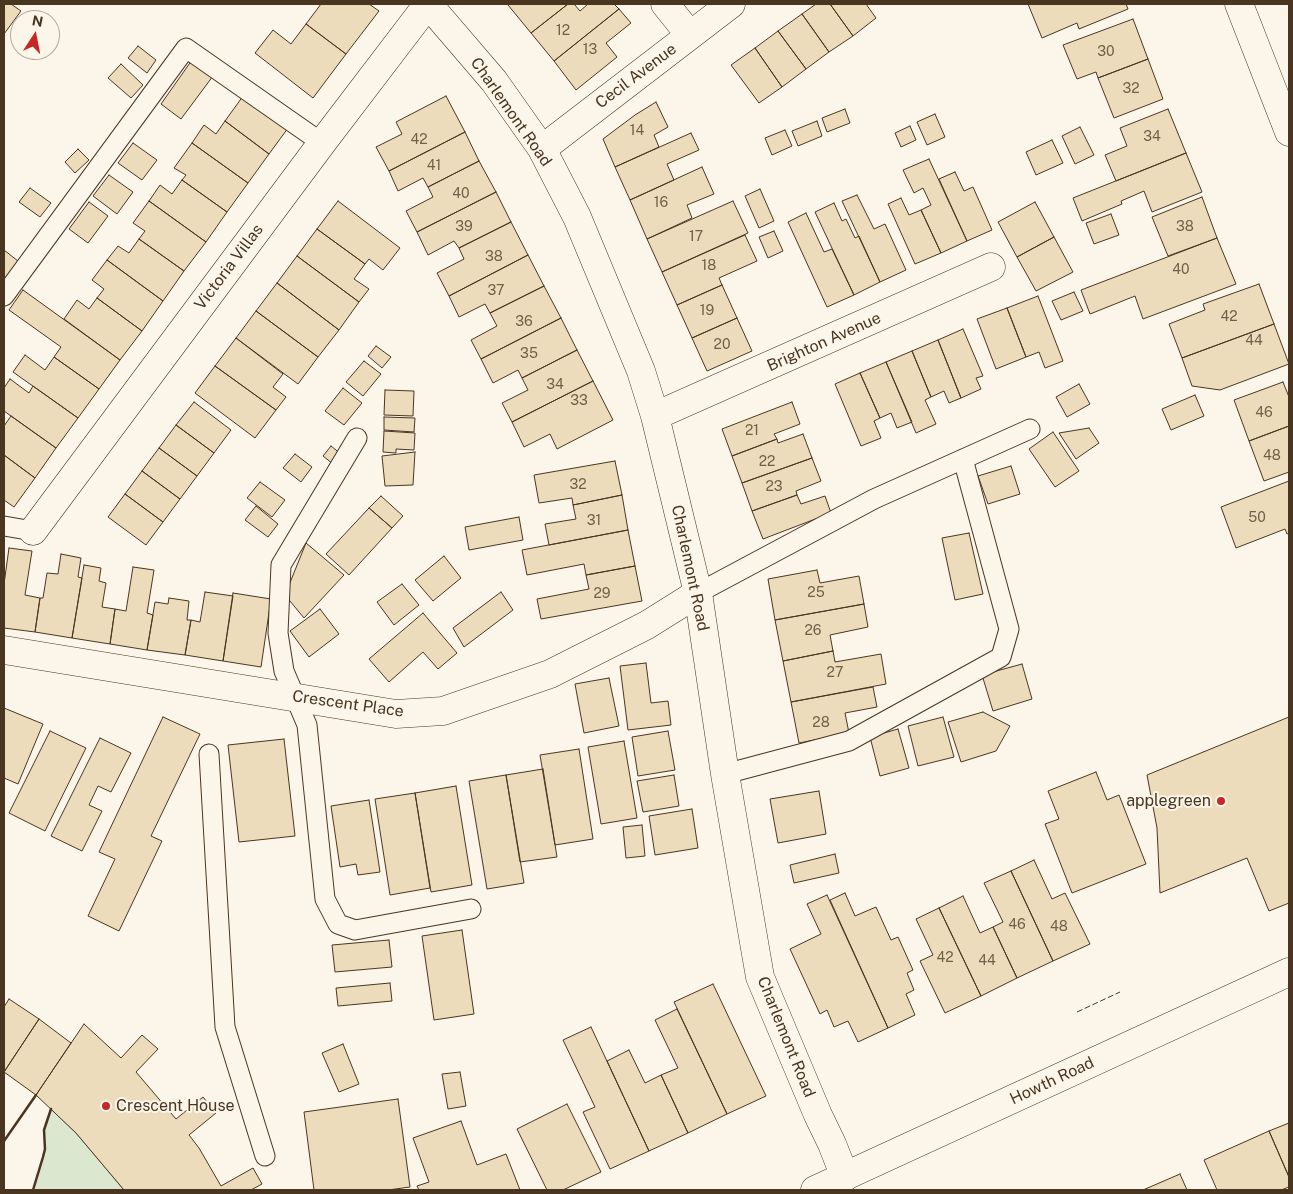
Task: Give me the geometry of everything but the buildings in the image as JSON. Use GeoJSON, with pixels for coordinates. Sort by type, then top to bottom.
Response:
{"type":"FeatureCollection","features":[{"type":"Feature","properties":{"kind":"street","name":"Victoria Villas"},"geometry":{"type":"LineString","coordinates":[[32,531],[428,4]]}},
{"type":"Feature","properties":{"kind":"street","name":"Charlemont Road"},"geometry":{"type":"LineString","coordinates":[[428,4],[494,82],[542,149],[577,217],[641,371],[655,416],[698,593],[725,774],[760,977],[845,1177]]}},
{"type":"Feature","properties":{"kind":"street"},"geometry":{"type":"LineString","coordinates":[[665,4],[690,35]]}},
{"type":"Feature","properties":{"kind":"street","name":"Cecil Avenue"},"geometry":{"type":"LineString","coordinates":[[542,149],[731,4]]}},
{"type":"Feature","properties":{"kind":"street"},"geometry":{"type":"LineString","coordinates":[[1239,4],[1289,132]]}},
{"type":"Feature","properties":{"kind":"street","name":"Brighton Avenue"},"geometry":{"type":"LineString","coordinates":[[655,416],[992,267]]}},
{"type":"Feature","properties":{"kind":"street","name":"Crescent Place"},"geometry":{"type":"LineString","coordinates":[[4,650],[396,714],[443,711],[550,674],[647,625],[698,593]]}},
{"type":"Feature","properties":{"kind":"street","name":"Howth Road"},"geometry":{"type":"LineString","coordinates":[[815,1190],[1289,972]]}},
{"type":"Feature","properties":{"kind":"lane"},"geometry":{"type":"LineString","coordinates":[[4,296],[186,48],[322,143]]}},
{"type":"Feature","properties":{"kind":"lane"},"geometry":{"type":"LineString","coordinates":[[698,593],[874,499],[1030,429]]}},
{"type":"Feature","properties":{"kind":"lane"},"geometry":{"type":"LineString","coordinates":[[358,438],[281,565],[278,633],[284,671],[307,725],[325,899],[338,924],[355,930],[471,909]]}},
{"type":"Feature","properties":{"kind":"lane"},"geometry":{"type":"LineString","coordinates":[[725,774],[849,741],[1001,657],[1008,629],[963,459]]}},
{"type":"Feature","properties":{"kind":"lane"},"geometry":{"type":"LineString","coordinates":[[4,526],[32,531]]}},
{"type":"Feature","properties":{"kind":"lane"},"geometry":{"type":"LineString","coordinates":[[209,754],[225,1027],[265,1156]]}},
{"type":"Feature","properties":{"kind":"green space"},"geometry":{"type":"Polygon","coordinates":[[[51,1109],[76,1133],[124,1190],[33,1190],[45,1149],[44,1130],[51,1109]]]}},
{"type":"Feature","properties":{"kind":"fence"},"geometry":{"type":"LineString","coordinates":[[1077,1012],[1120,992]]}},
{"type":"Feature","properties":{"kind":"wall"},"geometry":{"type":"LineString","coordinates":[[4,1141],[36,1095]]}},
{"type":"Feature","properties":{"kind":"wall"},"geometry":{"type":"LineString","coordinates":[[33,1190],[45,1149],[44,1130],[51,1109]]}},
{"type":"Feature","properties":{"kind":"place","name":"applegreen"},"geometry":{"type":"Point","coordinates":[1221,801]}},
{"type":"Feature","properties":{"kind":"place","name":"Crescent House"},"geometry":{"type":"Point","coordinates":[106,1106]}}]}
